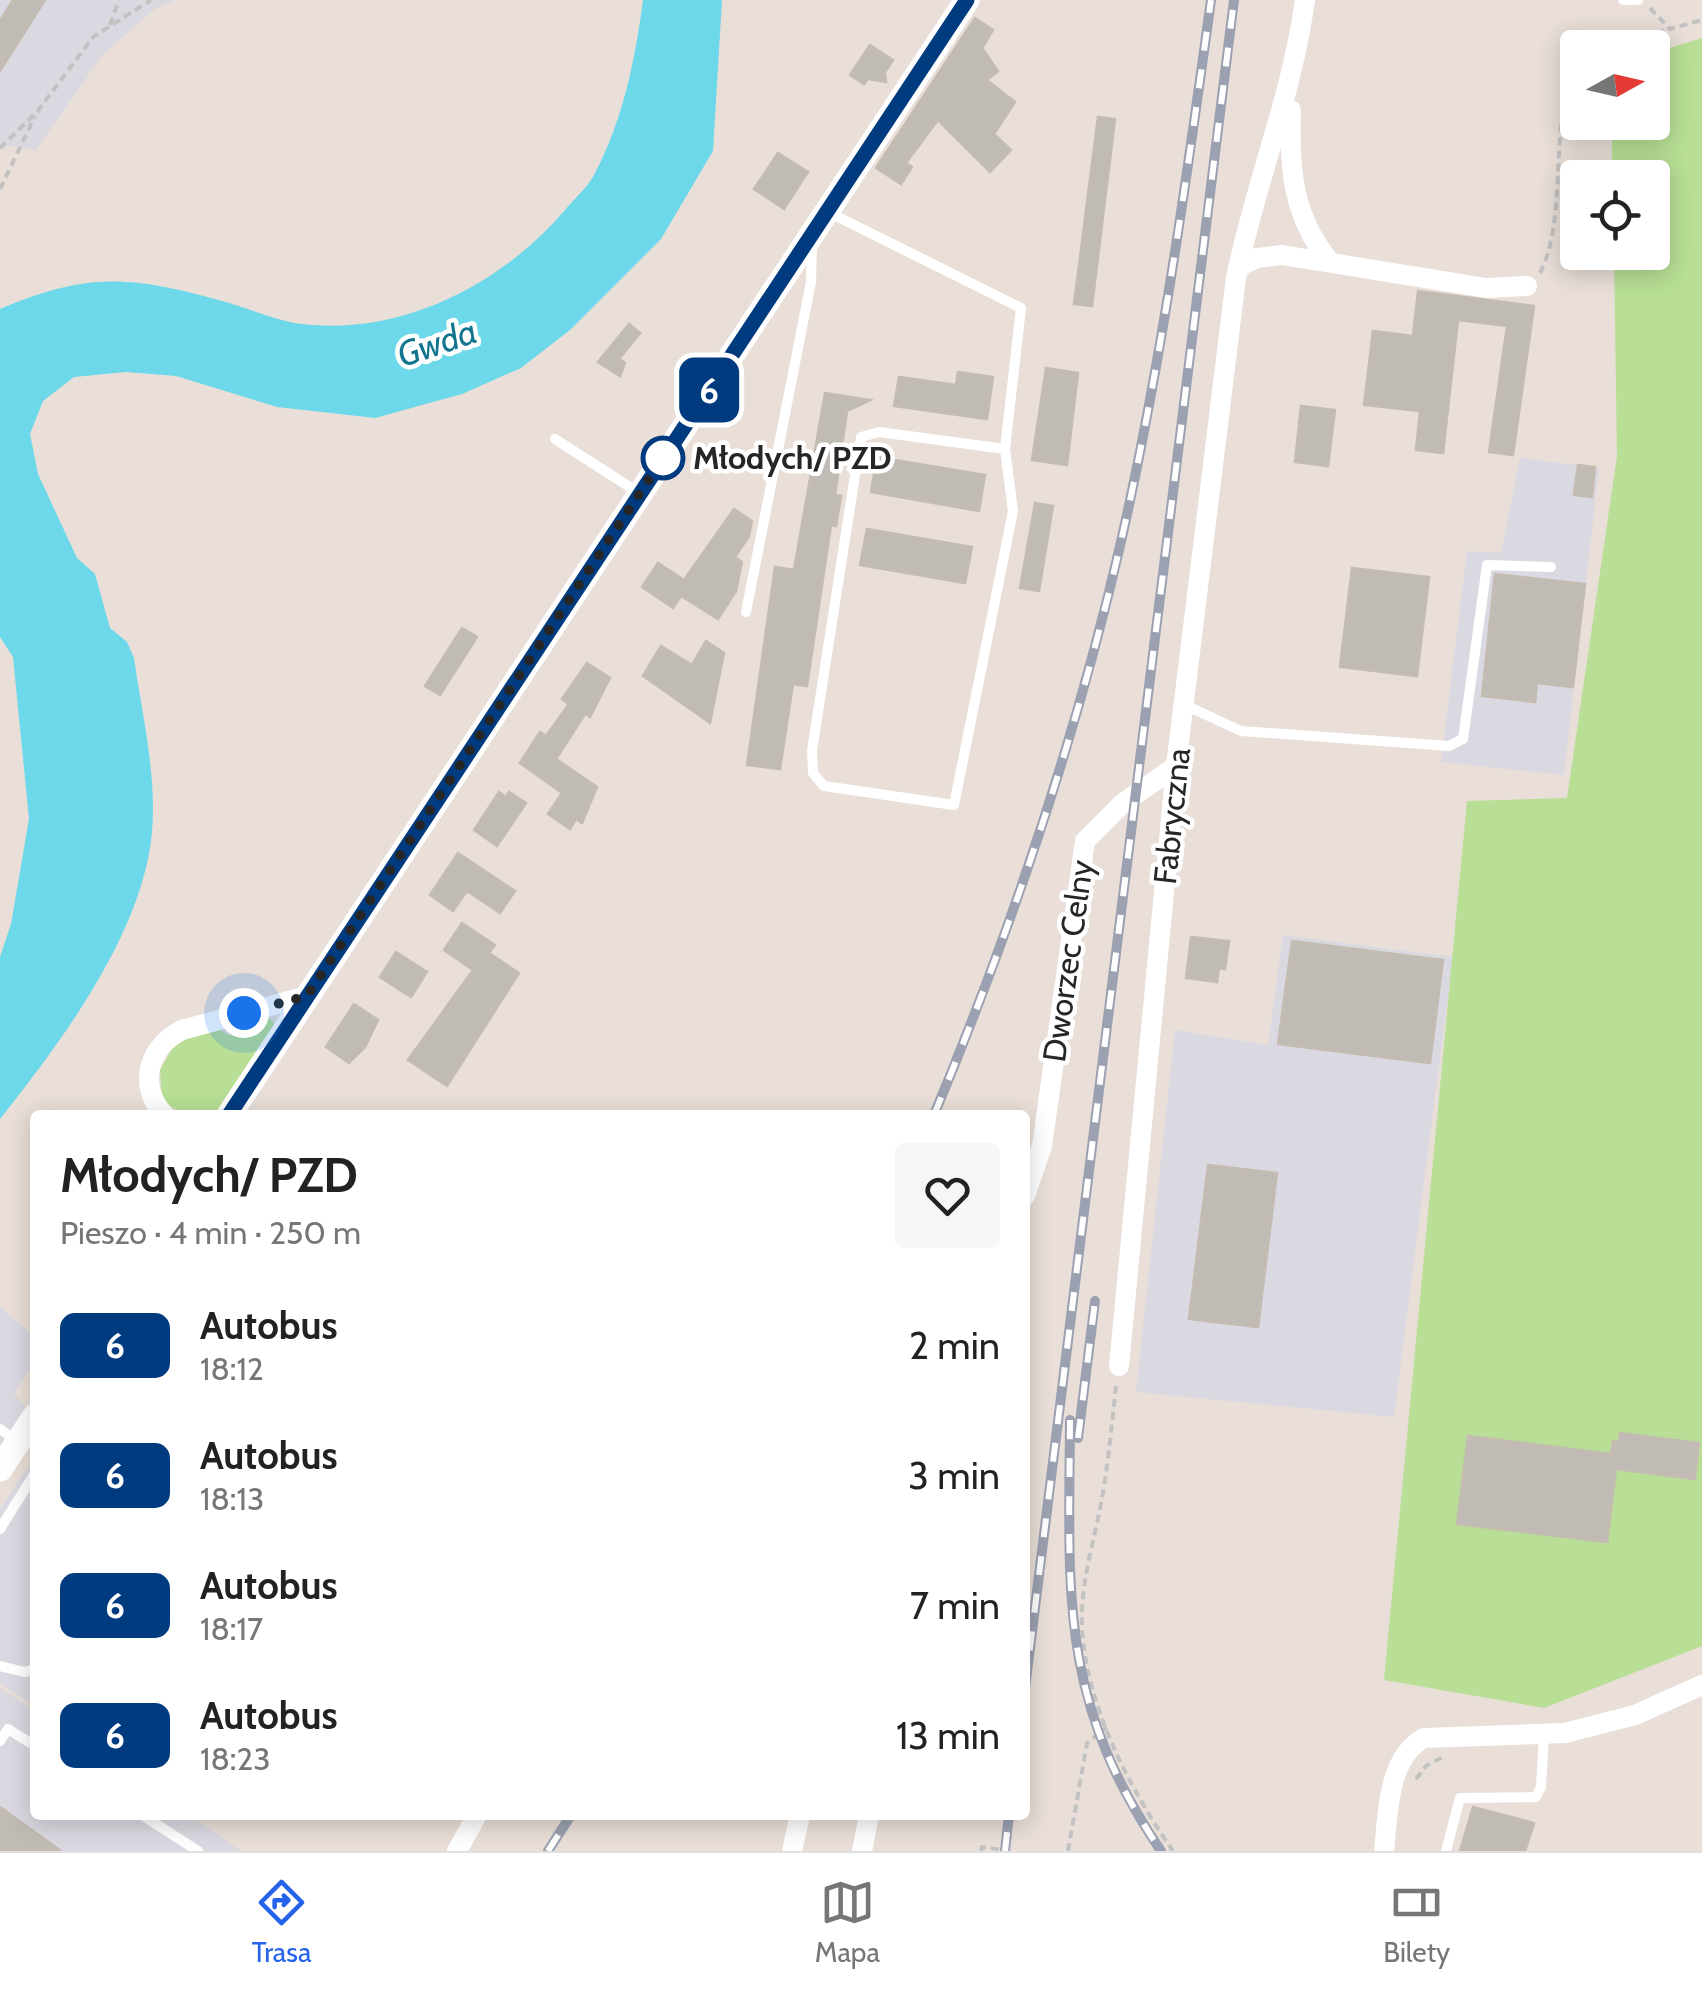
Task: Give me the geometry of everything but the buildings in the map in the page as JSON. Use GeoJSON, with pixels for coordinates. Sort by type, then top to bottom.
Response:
{"type":"FeatureCollection","features":[{"type":"Feature","properties":{"kind":"street"},"geometry":{"type":"LineString","coordinates":[[233,1110],[967,0]]}},
{"type":"Feature","properties":{"kind":"street","name":"Fabryczna"},"geometry":{"type":"LineString","coordinates":[[1119,1366],[1176,766],[1238,267],[1254,200],[1291,83],[1305,0]]}},
{"type":"Feature","properties":{"kind":"street","name":"Fabryczna"},"geometry":{"type":"LineString","coordinates":[[1291,83],[1294,196],[1312,240],[1330,262]]}},
{"type":"Feature","properties":{"kind":"street"},"geometry":{"type":"LineString","coordinates":[[1238,267],[1268,256],[1330,262],[1486,288],[1528,286]]}},
{"type":"Feature","properties":{"kind":"street","name":"Dworzec Celny"},"geometry":{"type":"LineString","coordinates":[[1030,1181],[1042,1146],[1085,841],[1122,804],[1176,766]]}},
{"type":"Feature","properties":{"kind":"street"},"geometry":{"type":"LineString","coordinates":[[161,1110],[148,1079],[153,1058],[166,1040],[182,1030],[307,996]]}},
{"type":"Feature","properties":{"kind":"street"},"geometry":{"type":"LineString","coordinates":[[0,1469],[9,1435],[30,1420]]}},
{"type":"Feature","properties":{"kind":"street"},"geometry":{"type":"LineString","coordinates":[[1384,1851],[1396,1774],[1414,1743],[1438,1735],[1544,1736],[1625,1718],[1702,1685]]}},
{"type":"Feature","properties":{"kind":"street"},"geometry":{"type":"LineString","coordinates":[[457,1851],[474,1820]]}},
{"type":"Feature","properties":{"kind":"street"},"geometry":{"type":"LineString","coordinates":[[792,1851],[799,1820]]}},
{"type":"Feature","properties":{"kind":"street"},"geometry":{"type":"LineString","coordinates":[[862,1851],[868,1820]]}},
{"type":"Feature","properties":{"kind":"lane"},"geometry":{"type":"LineString","coordinates":[[1623,0],[1641,0]]}},
{"type":"Feature","properties":{"kind":"lane"},"geometry":{"type":"LineString","coordinates":[[827,212],[1021,308],[1005,449],[1013,510],[954,805],[824,786],[813,774],[812,750],[861,437],[880,432],[1005,449]]}},
{"type":"Feature","properties":{"kind":"lane"},"geometry":{"type":"LineString","coordinates":[[746,612],[812,282],[812,234]]}},
{"type":"Feature","properties":{"kind":"lane"},"geometry":{"type":"LineString","coordinates":[[556,439],[640,494]]}},
{"type":"Feature","properties":{"kind":"lane"},"geometry":{"type":"LineString","coordinates":[[1184,704],[1241,731],[1449,746],[1462,738],[1488,566],[1551,567]]}},
{"type":"Feature","properties":{"kind":"lane"},"geometry":{"type":"LineString","coordinates":[[0,1529],[30,1481]]}},
{"type":"Feature","properties":{"kind":"lane"},"geometry":{"type":"LineString","coordinates":[[0,1666],[30,1670]]}},
{"type":"Feature","properties":{"kind":"lane"},"geometry":{"type":"LineString","coordinates":[[0,1741],[4,1726],[30,1743]]}},
{"type":"Feature","properties":{"kind":"lane"},"geometry":{"type":"LineString","coordinates":[[1446,1851],[1460,1798],[1536,1796],[1541,1787],[1544,1736]]}},
{"type":"Feature","properties":{"kind":"lane"},"geometry":{"type":"LineString","coordinates":[[150,1820],[198,1851]]}},
{"type":"Feature","properties":{"kind":"path"},"geometry":{"type":"LineString","coordinates":[[110,25],[119,0]]}},
{"type":"Feature","properties":{"kind":"path"},"geometry":{"type":"LineString","coordinates":[[0,148],[37,112],[93,37],[151,0]]}},
{"type":"Feature","properties":{"kind":"path"},"geometry":{"type":"LineString","coordinates":[[1641,0],[1670,30],[1702,20]]}},
{"type":"Feature","properties":{"kind":"path"},"geometry":{"type":"LineString","coordinates":[[0,189],[37,112]]}},
{"type":"Feature","properties":{"kind":"path"},"geometry":{"type":"LineString","coordinates":[[1528,286],[1537,279],[1549,247],[1562,140]]}},
{"type":"Feature","properties":{"kind":"path"},"geometry":{"type":"LineString","coordinates":[[1119,1366],[1103,1495],[1083,1591],[1082,1628],[1106,1727],[1146,1810],[1172,1851]]}},
{"type":"Feature","properties":{"kind":"path"},"geometry":{"type":"LineString","coordinates":[[1068,1851],[1087,1743],[1106,1727]]}},
{"type":"Feature","properties":{"kind":"path"},"geometry":{"type":"LineString","coordinates":[[981,1851],[982,1847],[1008,1851]]}},
{"type":"Feature","properties":{"kind":"shaded area"},"geometry":{"type":"Polygon","coordinates":[[[0,0],[175,0],[156,8],[103,54],[36,150],[0,145],[0,0]]]}},
{"type":"Feature","properties":{"kind":"shaded area"},"geometry":{"type":"Polygon","coordinates":[[[1520,458],[1599,468],[1564,775],[1441,762],[1467,551],[1501,553],[1520,458]]]}},
{"type":"Feature","properties":{"kind":"shaded area"},"geometry":{"type":"Polygon","coordinates":[[[1283,935],[1453,957],[1394,1417],[1136,1392],[1175,1030],[1268,1045],[1283,935]]]}},
{"type":"Feature","properties":{"kind":"shaded area"},"geometry":{"type":"Polygon","coordinates":[[[0,1307],[30,1333],[30,1369],[14,1393],[27,1410],[0,1448],[0,1307]]]}},
{"type":"Feature","properties":{"kind":"shaded area"},"geometry":{"type":"Polygon","coordinates":[[[30,1465],[30,1703],[0,1683],[0,1510],[30,1465]]]}},
{"type":"Feature","properties":{"kind":"shaded area"},"geometry":{"type":"Polygon","coordinates":[[[0,1688],[30,1708],[30,1820],[197,1820],[241,1851],[0,1851],[0,1688]]]}},
{"type":"Feature","properties":{"kind":"green space"},"geometry":{"type":"Polygon","coordinates":[[[1702,38],[1702,1646],[1544,1708],[1384,1680],[1467,801],[1567,798],[1617,456],[1614,270],[1670,270],[1670,160],[1612,160],[1612,140],[1670,140],[1670,48],[1702,38]]]}},
{"type":"Feature","properties":{"kind":"green space"},"geometry":{"type":"Polygon","coordinates":[[[267,1016],[276,1025],[220,1110],[178,1110],[162,1099],[160,1070],[177,1040],[217,1028],[228,1035],[245,1030],[251,1018],[267,1016]]]}},
{"type":"Feature","properties":{"kind":"water","name":"Gwda"},"geometry":{"type":"Polygon","coordinates":[[[643,0],[722,0],[713,151],[661,239],[570,330],[521,368],[462,394],[375,418],[277,407],[176,376],[126,372],[74,377],[43,401],[30,434],[38,474],[77,558],[95,574],[110,628],[127,642],[134,658],[151,767],[152,832],[133,909],[116,947],[73,1021],[0,1119],[0,957],[11,924],[29,819],[13,657],[0,637],[0,309],[61,288],[88,283],[139,283],[302,324],[339,326],[413,313],[447,299],[511,261],[540,237],[591,180],[620,112],[643,0]]]}},
{"type":"Feature","properties":{"kind":"railway"},"geometry":{"type":"LineString","coordinates":[[936,1110],[1039,834],[1102,619],[1135,478],[1160,342],[1211,0]]}},
{"type":"Feature","properties":{"kind":"railway"},"geometry":{"type":"LineString","coordinates":[[1030,1648],[1234,0]]}},
{"type":"Feature","properties":{"kind":"railway"},"geometry":{"type":"LineString","coordinates":[[1078,1438],[1095,1301]]}},
{"type":"Feature","properties":{"kind":"railway"},"geometry":{"type":"LineString","coordinates":[[1070,1420],[1069,1539],[1076,1643],[1103,1744],[1127,1796],[1161,1851]]}},
{"type":"Feature","properties":{"kind":"railway"},"geometry":{"type":"LineString","coordinates":[[548,1851],[568,1820]]}},
{"type":"Feature","properties":{"kind":"railway"},"geometry":{"type":"LineString","coordinates":[[1005,1851],[1008,1820]]}},
{"type":"Feature","properties":{"kind":"bus line","name":"6"},"geometry":{"type":"LineString","coordinates":[[232,1110],[967,0]]}},
{"type":"Feature","properties":{"kind":"place","name":"Młodych/ PZD"},"geometry":{"type":"Point","coordinates":[663,458]}},
{"type":"Feature","properties":{"kind":"route"},"geometry":{"type":"LineString","coordinates":[[244,1013],[307,996],[663,458]]}}]}
